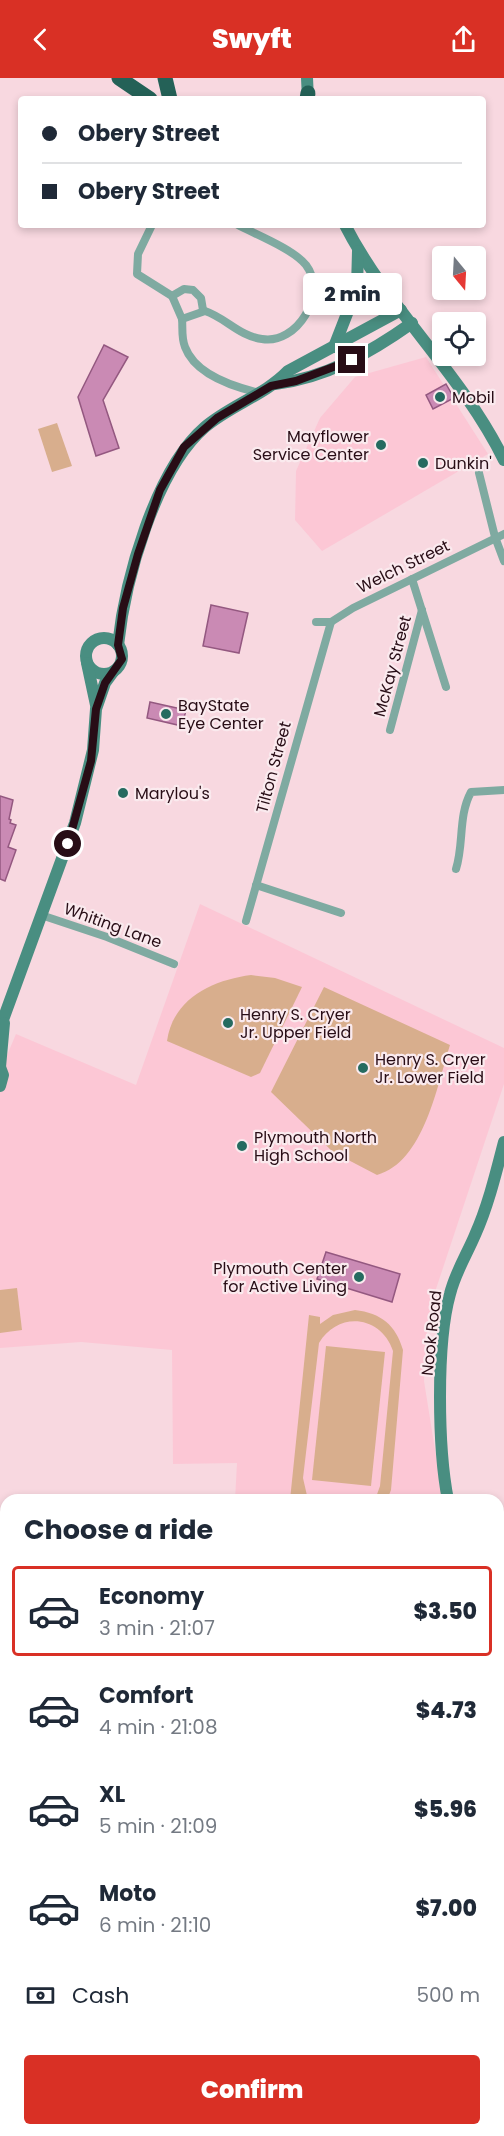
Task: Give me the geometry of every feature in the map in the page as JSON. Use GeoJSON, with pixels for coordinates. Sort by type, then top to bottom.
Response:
{"type":"FeatureCollection","features":[{"type":"Feature","properties":{"kind":"highway"},"geometry":{"type":"LineString","coordinates":[[119,78],[146,96]]}},
{"type":"Feature","properties":{"kind":"highway"},"geometry":{"type":"LineString","coordinates":[[165,78],[169,96]]}},
{"type":"Feature","properties":{"kind":"main road"},"geometry":{"type":"LineString","coordinates":[[347,228],[358,250],[401,310],[462,389],[504,460]]}},
{"type":"Feature","properties":{"kind":"main road"},"geometry":{"type":"LineString","coordinates":[[334,346],[357,288],[358,250]]}},
{"type":"Feature","properties":{"kind":"main road"},"geometry":{"type":"LineString","coordinates":[[0,1086],[3,1074],[0,1067],[2,1025],[82,799],[93,750],[96,709],[105,683],[122,659],[118,645],[123,608],[147,526],[176,460],[188,443],[208,424],[276,384],[288,371],[401,310]]}},
{"type":"Feature","properties":{"kind":"main road"},"geometry":{"type":"LineString","coordinates":[[276,384],[296,381],[344,364],[412,323]]}},
{"type":"Feature","properties":{"kind":"main road"},"geometry":{"type":"LineString","coordinates":[[96,709],[87,663],[89,647],[103,638],[123,608]]}},
{"type":"Feature","properties":{"kind":"main road"},"geometry":{"type":"LineString","coordinates":[[103,638],[118,645]]}},
{"type":"Feature","properties":{"kind":"main road"},"geometry":{"type":"LineString","coordinates":[[87,663],[91,669],[102,674],[114,672]]}},
{"type":"Feature","properties":{"kind":"main road","name":"Nook Road"},"geometry":{"type":"LineString","coordinates":[[447,1494],[443,1472],[442,1371],[448,1303],[458,1271],[476,1233],[504,1142]]}},
{"type":"Feature","properties":{"kind":"street"},"geometry":{"type":"LineString","coordinates":[[151,228],[138,254],[137,274],[172,296],[182,318],[184,346],[195,362],[228,382],[260,393]]}},
{"type":"Feature","properties":{"kind":"street"},"geometry":{"type":"LineString","coordinates":[[172,296],[184,289],[193,290],[201,298],[203,310],[239,332],[270,340],[283,338],[293,332],[307,312],[312,285],[305,264],[243,228]]}},
{"type":"Feature","properties":{"kind":"street"},"geometry":{"type":"LineString","coordinates":[[182,318],[203,310]]}},
{"type":"Feature","properties":{"kind":"street"},"geometry":{"type":"LineString","coordinates":[[479,473],[500,536],[504,561]]}},
{"type":"Feature","properties":{"kind":"street","name":"Welch Street"},"geometry":{"type":"LineString","coordinates":[[316,622],[331,622],[500,536]]}},
{"type":"Feature","properties":{"kind":"street"},"geometry":{"type":"LineString","coordinates":[[412,579],[447,687]]}},
{"type":"Feature","properties":{"kind":"street","name":"McKay Street"},"geometry":{"type":"LineString","coordinates":[[390,730],[422,609]]}},
{"type":"Feature","properties":{"kind":"street","name":"Tilton Street"},"geometry":{"type":"LineString","coordinates":[[246,921],[331,622]]}},
{"type":"Feature","properties":{"kind":"street"},"geometry":{"type":"LineString","coordinates":[[456,869],[462,852],[463,813],[471,792],[504,790]]}},
{"type":"Feature","properties":{"kind":"street"},"geometry":{"type":"LineString","coordinates":[[256,885],[341,914]]}},
{"type":"Feature","properties":{"kind":"street","name":"Whiting Lane"},"geometry":{"type":"LineString","coordinates":[[41,915],[107,937],[174,964]]}},
{"type":"Feature","properties":{"kind":"shaded area"},"geometry":{"type":"Polygon","coordinates":[[[426,357],[488,454],[322,551],[295,520],[296,471],[320,418],[355,377],[426,357]]]}},
{"type":"Feature","properties":{"kind":"shaded area"},"geometry":{"type":"Polygon","coordinates":[[[57,423],[72,466],[52,472],[38,429],[57,423]]]}},
{"type":"Feature","properties":{"kind":"shaded area","name":"Plymouth North High School"},"geometry":{"type":"Polygon","coordinates":[[[200,904],[504,1048],[504,1084],[434,1295],[426,1337],[424,1381],[442,1494],[235,1494],[237,1463],[173,1464],[172,1350],[81,1342],[0,1348],[0,1072],[16,1034],[136,1085],[200,904]]]}},
{"type":"Feature","properties":{"kind":"shaded area","name":"Henry S. Cryer Jr. Upper Field"},"geometry":{"type":"Polygon","coordinates":[[[251,975],[275,978],[302,987],[260,1073],[251,1077],[167,1041],[177,1013],[197,994],[223,981],[251,975]]]}},
{"type":"Feature","properties":{"kind":"shaded area","name":"Henry S. Cryer Jr. Lower Field"},"geometry":{"type":"Polygon","coordinates":[[[324,987],[450,1045],[434,1101],[417,1139],[406,1155],[393,1167],[377,1175],[333,1152],[271,1092],[324,987]]]}},
{"type":"Feature","properties":{"kind":"shaded area"},"geometry":{"type":"Polygon","coordinates":[[[17,1288],[22,1330],[0,1333],[0,1290],[17,1288]]]}},
{"type":"Feature","properties":{"kind":"shaded area"},"geometry":{"type":"Polygon","coordinates":[[[355,1310],[380,1317],[392,1327],[403,1350],[389,1494],[377,1494],[380,1486],[393,1351],[379,1330],[359,1321],[337,1326],[319,1343],[303,1478],[307,1494],[291,1494],[309,1315],[320,1317],[320,1324],[333,1315],[355,1310]]]}},
{"type":"Feature","properties":{"kind":"shaded area"},"geometry":{"type":"Polygon","coordinates":[[[326,1346],[385,1352],[371,1486],[312,1480],[326,1346]]]}},
{"type":"Feature","properties":{"kind":"building"},"geometry":{"type":"Polygon","coordinates":[[[104,345],[128,357],[103,400],[119,448],[96,456],[78,397],[104,345]]]}},
{"type":"Feature","properties":{"kind":"building","name":"Mobil"},"geometry":{"type":"Polygon","coordinates":[[[446,384],[454,398],[433,409],[426,395],[446,384]]]}},
{"type":"Feature","properties":{"kind":"building"},"geometry":{"type":"Polygon","coordinates":[[[211,605],[248,613],[239,653],[203,646],[211,605]]]}},
{"type":"Feature","properties":{"kind":"building","name":"BayState Eye Center"},"geometry":{"type":"Polygon","coordinates":[[[150,702],[186,710],[182,726],[147,718],[150,702]]]}},
{"type":"Feature","properties":{"kind":"building"},"geometry":{"type":"Polygon","coordinates":[[[0,796],[13,800],[9,819],[10,823],[16,825],[8,847],[16,850],[5,881],[0,879],[0,796]]]}},
{"type":"Feature","properties":{"kind":"building","name":"Plymouth Center for Active Living"},"geometry":{"type":"Polygon","coordinates":[[[326,1252],[400,1274],[392,1302],[317,1279],[326,1252]]]}},
{"type":"Feature","properties":{"kind":"place","name":"Mobil"},"geometry":{"type":"Point","coordinates":[440,397]}},
{"type":"Feature","properties":{"kind":"place","name":"Mayflower Service Center"},"geometry":{"type":"Point","coordinates":[381,445]}},
{"type":"Feature","properties":{"kind":"place","name":"Dunkin'"},"geometry":{"type":"Point","coordinates":[423,463]}},
{"type":"Feature","properties":{"kind":"place","name":"BayState Eye Center"},"geometry":{"type":"Point","coordinates":[166,714]}},
{"type":"Feature","properties":{"kind":"place","name":"Marylou's"},"geometry":{"type":"Point","coordinates":[123,793]}},
{"type":"Feature","properties":{"kind":"place","name":"Henry S. Cryer Jr. Upper Field"},"geometry":{"type":"Point","coordinates":[228,1023]}},
{"type":"Feature","properties":{"kind":"place","name":"Henry S. Cryer Jr. Lower Field"},"geometry":{"type":"Point","coordinates":[363,1068]}},
{"type":"Feature","properties":{"kind":"place","name":"Plymouth North High School"},"geometry":{"type":"Point","coordinates":[242,1146]}},
{"type":"Feature","properties":{"kind":"place","name":"Plymouth Center for Active Living"},"geometry":{"type":"Point","coordinates":[359,1277]}},
{"type":"Feature","properties":{"kind":"route"},"geometry":{"type":"LineString","coordinates":[[68,844],[78,815],[91,761],[96,709],[105,683],[121,664],[122,654],[118,645],[123,608],[147,526],[160,490],[173,464],[184,447],[200,431],[238,404],[276,384],[296,381],[352,360]]}}]}
